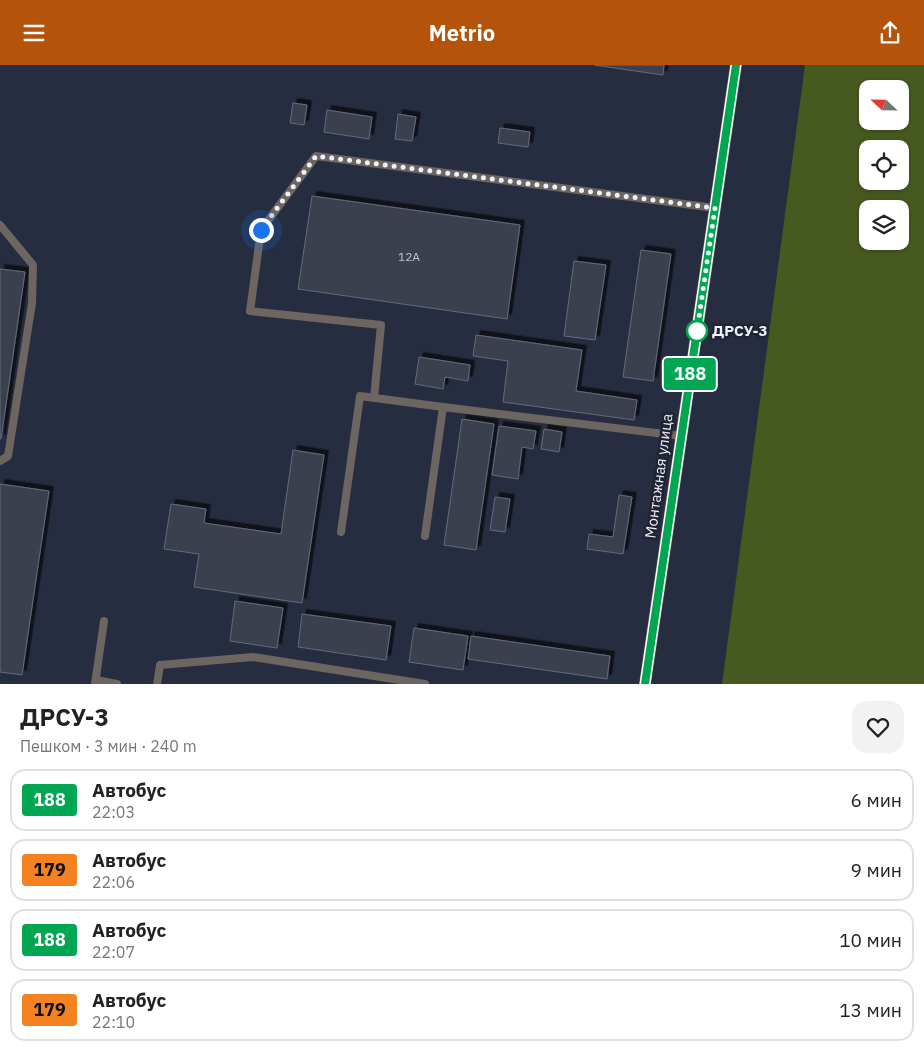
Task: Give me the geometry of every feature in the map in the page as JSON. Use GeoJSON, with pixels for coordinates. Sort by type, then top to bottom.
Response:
{"type":"FeatureCollection","features":[{"type":"Feature","properties":{"kind":"street","name":"Монтажная улица"},"geometry":{"type":"LineString","coordinates":[[645,684],[736,65]]}},
{"type":"Feature","properties":{"kind":"lane"},"geometry":{"type":"LineString","coordinates":[[374,398],[381,325],[250,311],[261,230],[316,156],[715,208]]}},
{"type":"Feature","properties":{"kind":"lane"},"geometry":{"type":"LineString","coordinates":[[0,225],[33,265],[32,303],[8,456],[0,461]]}},
{"type":"Feature","properties":{"kind":"lane"},"geometry":{"type":"LineString","coordinates":[[341,532],[360,396],[681,436]]}},
{"type":"Feature","properties":{"kind":"lane"},"geometry":{"type":"LineString","coordinates":[[425,536],[443,407]]}},
{"type":"Feature","properties":{"kind":"lane"},"geometry":{"type":"LineString","coordinates":[[104,621],[96,682],[117,684]]}},
{"type":"Feature","properties":{"kind":"lane"},"geometry":{"type":"LineString","coordinates":[[157,684],[160,665],[253,657],[425,684]]}},
{"type":"Feature","properties":{"kind":"shaded area"},"geometry":{"type":"Polygon","coordinates":[[[0,65],[805,65],[722,684],[0,684],[0,65]]]}},
{"type":"Feature","properties":{"kind":"green space"},"geometry":{"type":"Polygon","coordinates":[[[805,65],[924,65],[924,684],[722,684],[805,65]]]}},
{"type":"Feature","properties":{"kind":"building"},"geometry":{"type":"Polygon","coordinates":[[[594,65],[664,65],[663,75],[594,65]]]}},
{"type":"Feature","properties":{"kind":"building"},"geometry":{"type":"Polygon","coordinates":[[[293,103],[307,105],[304,125],[290,123],[293,103]]]}},
{"type":"Feature","properties":{"kind":"building"},"geometry":{"type":"Polygon","coordinates":[[[327,110],[372,117],[369,139],[324,132],[327,110]]]}},
{"type":"Feature","properties":{"kind":"building"},"geometry":{"type":"Polygon","coordinates":[[[398,114],[416,117],[412,141],[395,139],[398,114]]]}},
{"type":"Feature","properties":{"kind":"building"},"geometry":{"type":"Polygon","coordinates":[[[500,128],[530,132],[528,147],[498,143],[500,128]]]}},
{"type":"Feature","properties":{"kind":"building"},"geometry":{"type":"Polygon","coordinates":[[[312,196],[520,225],[507,319],[298,289],[312,196]]]}},
{"type":"Feature","properties":{"kind":"building"},"geometry":{"type":"Polygon","coordinates":[[[641,250],[671,254],[653,381],[623,377],[641,250]]]}},
{"type":"Feature","properties":{"kind":"building"},"geometry":{"type":"Polygon","coordinates":[[[574,261],[606,265],[595,340],[564,336],[574,261]]]}},
{"type":"Feature","properties":{"kind":"building"},"geometry":{"type":"Polygon","coordinates":[[[0,269],[25,272],[1,439],[0,439],[0,269]]]}},
{"type":"Feature","properties":{"kind":"building"},"geometry":{"type":"Polygon","coordinates":[[[476,335],[582,350],[576,391],[637,400],[634,420],[503,402],[508,361],[473,356],[476,335]]]}},
{"type":"Feature","properties":{"kind":"building"},"geometry":{"type":"Polygon","coordinates":[[[419,357],[470,365],[468,381],[445,377],[443,389],[415,384],[419,357]]]}},
{"type":"Feature","properties":{"kind":"building"},"geometry":{"type":"Polygon","coordinates":[[[462,419],[494,424],[476,550],[444,545],[462,419]]]}},
{"type":"Feature","properties":{"kind":"building"},"geometry":{"type":"Polygon","coordinates":[[[499,426],[536,431],[533,449],[522,447],[518,479],[492,475],[499,426]]]}},
{"type":"Feature","properties":{"kind":"building"},"geometry":{"type":"Polygon","coordinates":[[[544,429],[562,432],[559,452],[541,449],[544,429]]]}},
{"type":"Feature","properties":{"kind":"building"},"geometry":{"type":"Polygon","coordinates":[[[293,450],[324,455],[302,603],[194,587],[199,554],[164,549],[171,504],[206,509],[204,523],[281,534],[293,450]]]}},
{"type":"Feature","properties":{"kind":"building"},"geometry":{"type":"Polygon","coordinates":[[[0,484],[49,491],[22,675],[0,672],[0,484]]]}},
{"type":"Feature","properties":{"kind":"building"},"geometry":{"type":"Polygon","coordinates":[[[619,495],[632,497],[623,554],[587,549],[589,534],[613,537],[619,495]]]}},
{"type":"Feature","properties":{"kind":"building"},"geometry":{"type":"Polygon","coordinates":[[[495,497],[510,499],[505,532],[490,530],[495,497]]]}},
{"type":"Feature","properties":{"kind":"building"},"geometry":{"type":"Polygon","coordinates":[[[235,601],[283,608],[277,648],[230,641],[235,601]]]}},
{"type":"Feature","properties":{"kind":"building"},"geometry":{"type":"Polygon","coordinates":[[[302,614],[391,626],[386,660],[298,647],[302,614]]]}},
{"type":"Feature","properties":{"kind":"building"},"geometry":{"type":"Polygon","coordinates":[[[414,628],[468,636],[463,670],[409,662],[414,628]]]}},
{"type":"Feature","properties":{"kind":"building"},"geometry":{"type":"Polygon","coordinates":[[[471,636],[610,656],[607,679],[468,659],[471,636]]]}},
{"type":"Feature","properties":{"kind":"bus line","name":"188"},"geometry":{"type":"LineString","coordinates":[[645,684],[736,65]]}},
{"type":"Feature","properties":{"kind":"place","name":"ДРСУ-3"},"geometry":{"type":"Point","coordinates":[697,331]}},
{"type":"Feature","properties":{"kind":"route"},"geometry":{"type":"LineString","coordinates":[[261,230],[316,156],[715,208],[697,331]]}}]}
